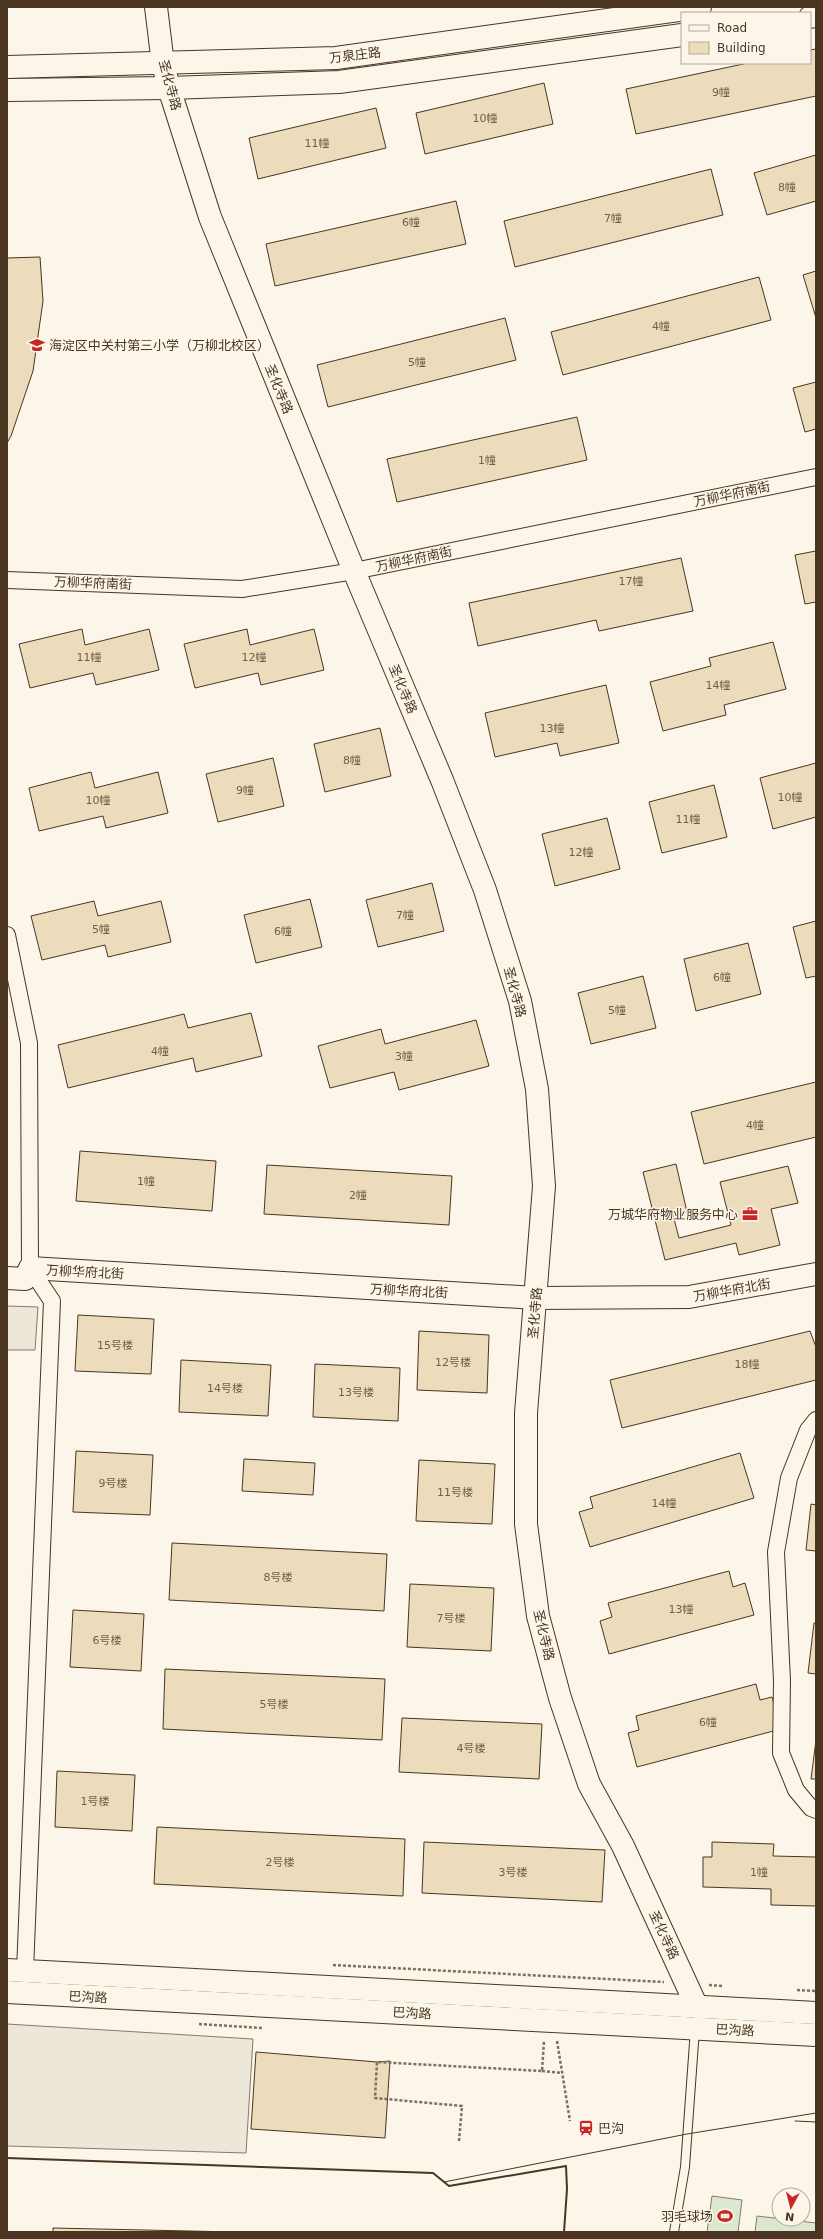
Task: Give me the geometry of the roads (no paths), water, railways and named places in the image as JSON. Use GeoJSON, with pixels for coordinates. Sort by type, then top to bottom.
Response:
{"type":"FeatureCollection","features":[{"type":"Feature","properties":{"kind":"street","name":"圣化寺路"},"geometry":{"type":"LineString","coordinates":[[156,7],[163,64],[169,88],[210,218],[354,571],[442,780],[485,890],[520,1002],[537,1089],[544,1186],[526,1421],[526,1524],[538,1616],[560,1698],[589,1784],[623,1846],[696,2017]]}},
{"type":"Feature","properties":{"kind":"street","name":"万泉庄路"},"geometry":{"type":"LineString","coordinates":[[7,67],[163,64],[336,58],[700,7]]}},
{"type":"Feature","properties":{"kind":"street","name":"万泉庄路"},"geometry":{"type":"LineString","coordinates":[[7,90],[169,88],[339,82],[681,35]]}},
{"type":"Feature","properties":{"kind":"street","name":"万柳华府南街"},"geometry":{"type":"LineString","coordinates":[[7,580],[242,589],[354,571],[816,477]]}},
{"type":"Feature","properties":{"kind":"street"},"geometry":{"type":"LineString","coordinates":[[7,580],[7,588]]}},
{"type":"Feature","properties":{"kind":"street"},"geometry":{"type":"LineString","coordinates":[[7,935],[29,1043],[30,1268],[52,1301],[16,1971]]}},
{"type":"Feature","properties":{"kind":"street","name":"万柳华府北街"},"geometry":{"type":"LineString","coordinates":[[7,1278],[25,1279],[30,1268],[536,1298],[689,1297],[816,1274]]}},
{"type":"Feature","properties":{"kind":"street"},"geometry":{"type":"LineString","coordinates":[[816,1420],[808,1430],[789,1478],[776,1552],[782,1681],[781,1753],[796,1790],[811,1808],[816,1810]]}},
{"type":"Feature","properties":{"kind":"street","name":"巴沟路"},"geometry":{"type":"LineString","coordinates":[[16,1971],[696,2017],[816,2035]]}},
{"type":"Feature","properties":{"kind":"street","name":"巴沟路"},"geometry":{"type":"LineString","coordinates":[[7,1992],[696,2017],[816,2013]]}},
{"type":"Feature","properties":{"kind":"lane"},"geometry":{"type":"LineString","coordinates":[[674,2232],[685,2167],[696,2017]]}},
{"type":"Feature","properties":{"kind":"tram line"},"geometry":{"type":"LineString","coordinates":[[444,2182],[687,2134],[816,2113]]}},
{"type":"Feature","properties":{"kind":"tram line"},"geometry":{"type":"LineString","coordinates":[[795,2121],[816,2122]]}},
{"type":"Feature","properties":{"kind":"place","name":"海淀区中关村第三小学（万柳北校区）"},"geometry":{"type":"Point","coordinates":[37,345]}},
{"type":"Feature","properties":{"kind":"place","name":"万城华府物业服务中心"},"geometry":{"type":"Point","coordinates":[750,1214]}},
{"type":"Feature","properties":{"kind":"place","name":"巴沟"},"geometry":{"type":"Point","coordinates":[586,2128]}},
{"type":"Feature","properties":{"kind":"place","name":"羽毛球场"},"geometry":{"type":"Point","coordinates":[725,2216]}}]}
